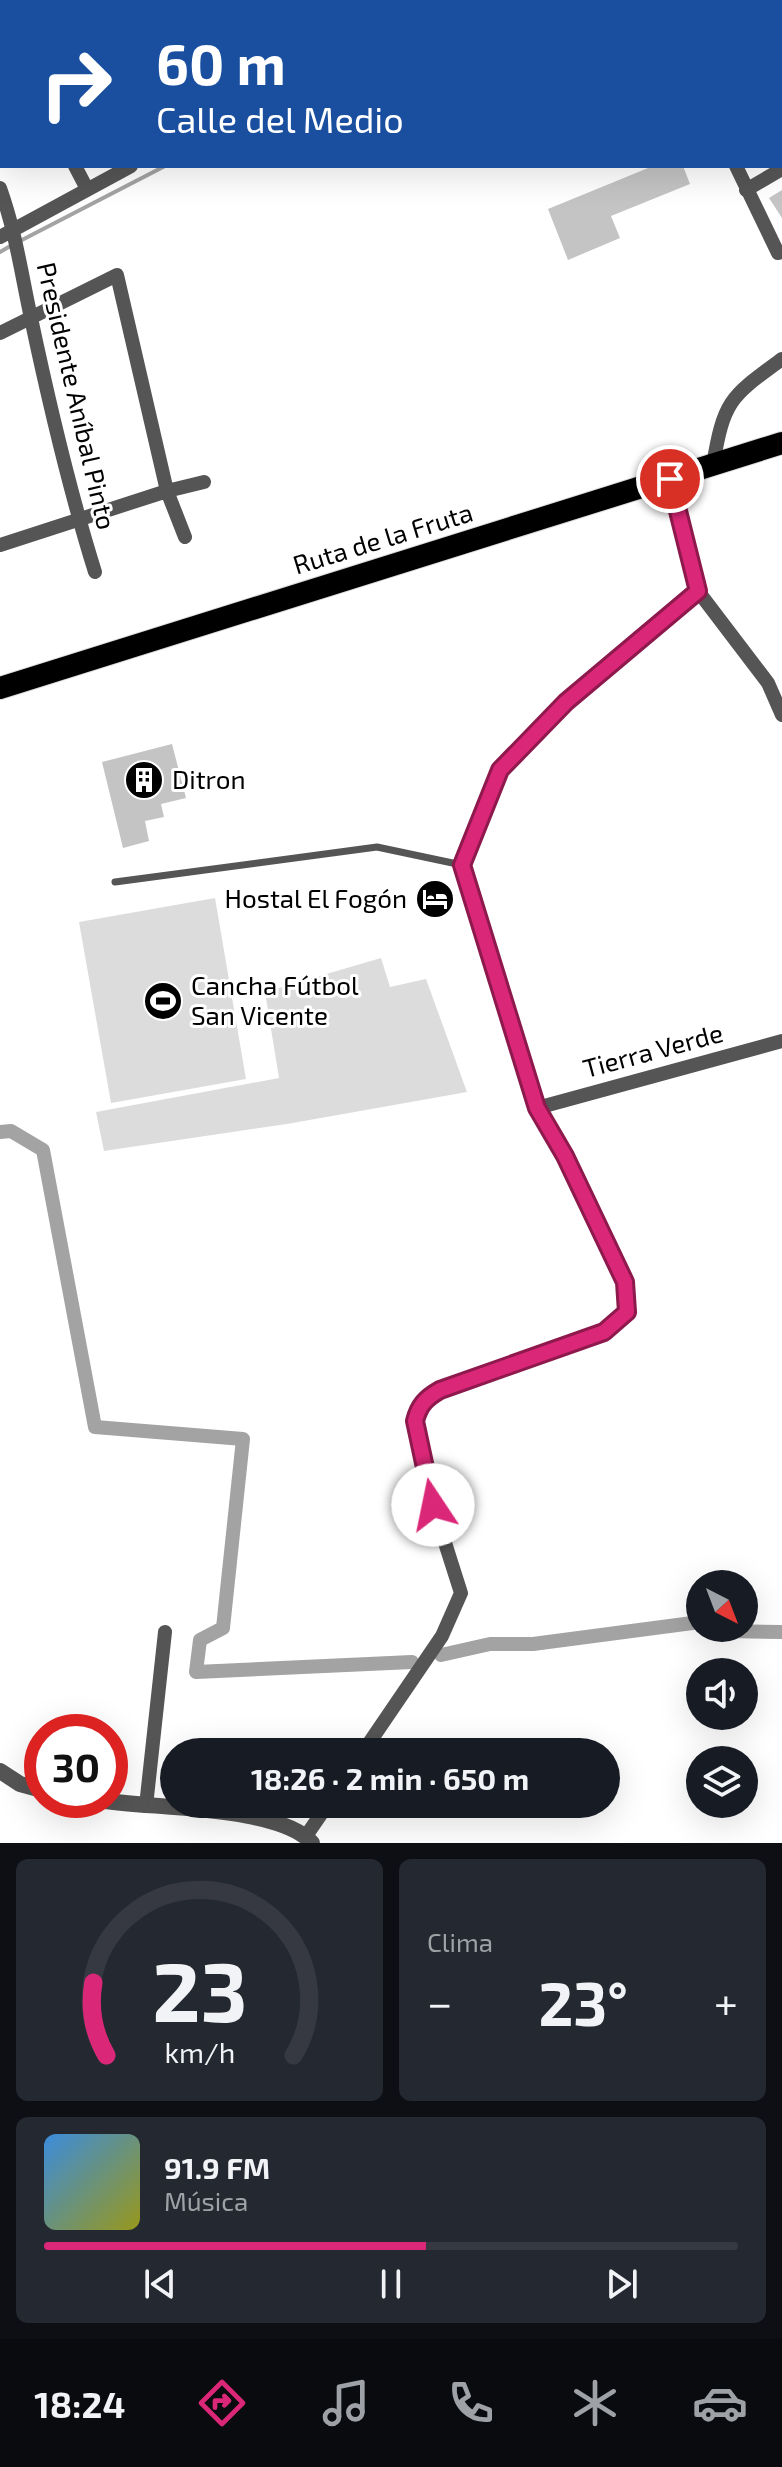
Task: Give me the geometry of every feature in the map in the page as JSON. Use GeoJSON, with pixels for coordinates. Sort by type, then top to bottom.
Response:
{"type":"FeatureCollection","features":[{"type":"Feature","properties":{"kind":"highway","name":"Ruta de la Fruta"},"geometry":{"type":"LineString","coordinates":[[0,688],[782,443]]}},
{"type":"Feature","properties":{"kind":"street"},"geometry":{"type":"LineString","coordinates":[[76,168],[87,189]]}},
{"type":"Feature","properties":{"kind":"street"},"geometry":{"type":"LineString","coordinates":[[0,237],[16,238],[87,189],[127,168]]}},
{"type":"Feature","properties":{"kind":"street"},"geometry":{"type":"LineString","coordinates":[[737,168],[778,253],[782,252]]}},
{"type":"Feature","properties":{"kind":"street"},"geometry":{"type":"LineString","coordinates":[[746,190],[782,169]]}},
{"type":"Feature","properties":{"kind":"street","name":"Presidente Aníbal Pinto"},"geometry":{"type":"LineString","coordinates":[[0,188],[16,238],[31,318],[78,520],[95,572]]}},
{"type":"Feature","properties":{"kind":"street"},"geometry":{"type":"LineString","coordinates":[[0,333],[117,275],[167,491],[185,537]]}},
{"type":"Feature","properties":{"kind":"street"},"geometry":{"type":"LineString","coordinates":[[713,465],[720,423],[731,403],[744,388],[782,359]]}},
{"type":"Feature","properties":{"kind":"street"},"geometry":{"type":"LineString","coordinates":[[670,479],[698,591],[768,683],[782,715]]}},
{"type":"Feature","properties":{"kind":"street"},"geometry":{"type":"LineString","coordinates":[[0,545],[204,482]]}},
{"type":"Feature","properties":{"kind":"street"},"geometry":{"type":"LineString","coordinates":[[373,1738],[442,1636],[461,1593],[433,1505],[415,1421],[418,1408],[440,1390],[604,1332],[627,1312],[625,1282],[565,1156],[537,1108],[462,865],[500,770],[566,702],[698,591]]}},
{"type":"Feature","properties":{"kind":"street","name":"Tierra Verde"},"geometry":{"type":"LineString","coordinates":[[537,1108],[782,1041]]}},
{"type":"Feature","properties":{"kind":"street"},"geometry":{"type":"LineString","coordinates":[[146,1806],[165,1632]]}},
{"type":"Feature","properties":{"kind":"street"},"geometry":{"type":"LineString","coordinates":[[0,1771],[24,1785]]}},
{"type":"Feature","properties":{"kind":"street"},"geometry":{"type":"LineString","coordinates":[[128,1804],[271,1819],[309,1840],[321,1818]]}},
{"type":"Feature","properties":{"kind":"lane"},"geometry":{"type":"LineString","coordinates":[[115,882],[377,847],[462,865]]}},
{"type":"Feature","properties":{"kind":"shaded area","name":"Cancha Fútbol San Vicente"},"geometry":{"type":"Polygon","coordinates":[[[215,898],[246,1079],[111,1103],[79,922],[215,898]]]}},
{"type":"Feature","properties":{"kind":"shaded area"},"geometry":{"type":"Polygon","coordinates":[[[381,958],[390,987],[426,979],[467,1092],[287,1124],[104,1151],[96,1112],[279,1078],[265,992],[381,958]]]}},
{"type":"Feature","properties":{"kind":"building"},"geometry":{"type":"Polygon","coordinates":[[[648,168],[684,168],[690,184],[611,216],[620,238],[568,260],[548,209],[648,168]]]}},
{"type":"Feature","properties":{"kind":"building"},"geometry":{"type":"Polygon","coordinates":[[[782,190],[782,218],[769,198],[782,190]]]}},
{"type":"Feature","properties":{"kind":"building","name":"Ditron"},"geometry":{"type":"Polygon","coordinates":[[[172,744],[186,798],[161,804],[164,817],[145,821],[149,841],[123,848],[102,762],[172,744]]]}},
{"type":"Feature","properties":{"kind":"waterway"},"geometry":{"type":"LineString","coordinates":[[20,241],[161,168]]}},
{"type":"Feature","properties":{"kind":"waterway"},"geometry":{"type":"LineString","coordinates":[[0,252],[12,245]]}},
{"type":"Feature","properties":{"kind":"waterway"},"geometry":{"type":"LineString","coordinates":[[0,1132],[11,1131],[43,1150],[95,1427],[243,1439],[223,1628],[200,1640],[196,1672],[412,1662]]}},
{"type":"Feature","properties":{"kind":"waterway"},"geometry":{"type":"LineString","coordinates":[[441,1655],[490,1644],[533,1644],[686,1624]]}},
{"type":"Feature","properties":{"kind":"waterway"},"geometry":{"type":"LineString","coordinates":[[758,1632],[782,1632]]}},
{"type":"Feature","properties":{"kind":"place","name":"Ditron"},"geometry":{"type":"Point","coordinates":[144,780]}},
{"type":"Feature","properties":{"kind":"place","name":"Hostal El Fogón"},"geometry":{"type":"Point","coordinates":[435,899]}},
{"type":"Feature","properties":{"kind":"place","name":"Cancha Fútbol San Vicente"},"geometry":{"type":"Point","coordinates":[163,1001]}},
{"type":"Feature","properties":{"kind":"route"},"geometry":{"type":"LineString","coordinates":[[433,1505],[415,1421],[418,1408],[428,1397],[440,1390],[604,1332],[627,1312],[625,1282],[565,1156],[537,1108],[462,865],[500,770],[566,702],[698,591],[670,479]]}}]}
